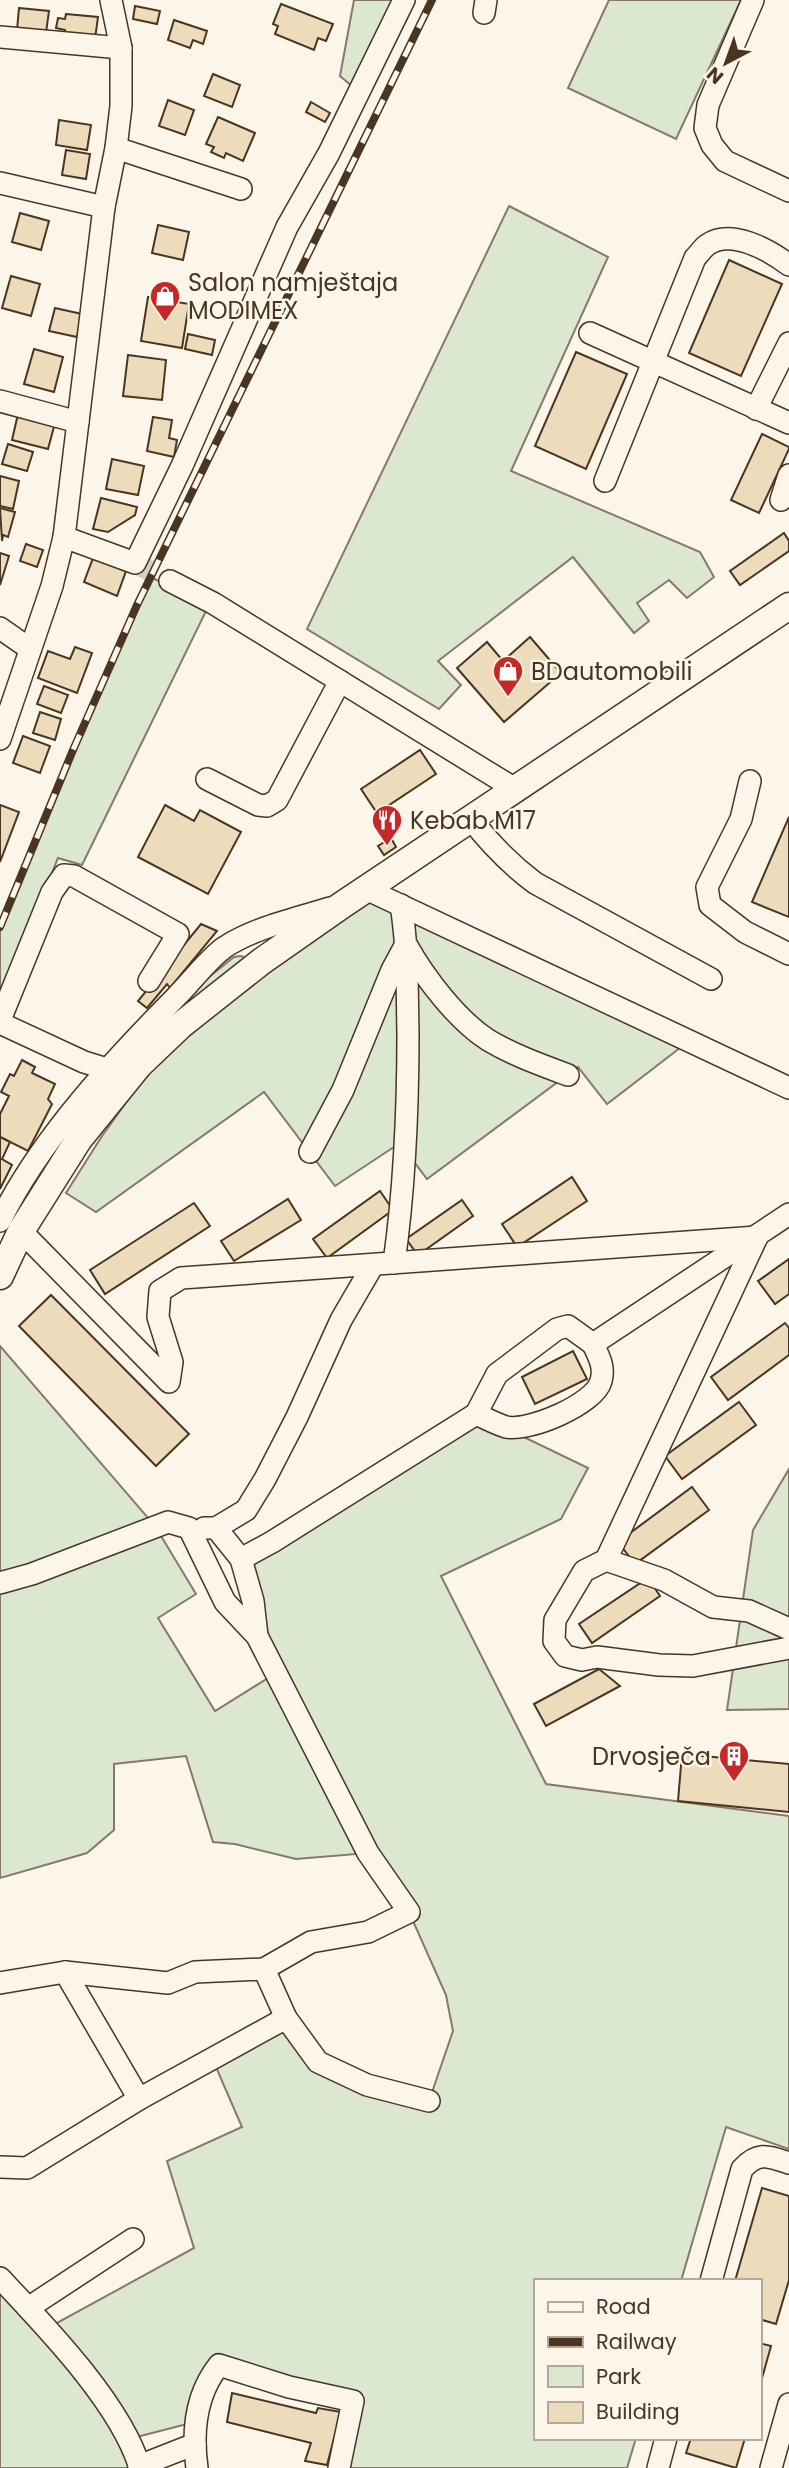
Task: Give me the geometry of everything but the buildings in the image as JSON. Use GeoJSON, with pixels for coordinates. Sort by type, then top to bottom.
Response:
{"type":"FeatureCollection","features":[{"type":"Feature","properties":{"kind":"main road"},"geometry":{"type":"LineString","coordinates":[[0,1276],[11,1226],[139,1065],[181,1025],[226,988],[366,888],[789,606]]}},
{"type":"Feature","properties":{"kind":"street"},"geometry":{"type":"LineString","coordinates":[[0,740],[52,586],[64,537],[104,207],[121,106],[121,48],[111,0]]}},
{"type":"Feature","properties":{"kind":"street"},"geometry":{"type":"LineString","coordinates":[[64,537],[135,563],[182,466],[287,227],[329,153],[404,0]]}},
{"type":"Feature","properties":{"kind":"street"},"geometry":{"type":"LineString","coordinates":[[754,0],[708,106],[705,128],[712,145],[724,162],[789,191]]}},
{"type":"Feature","properties":{"kind":"street"},"geometry":{"type":"LineString","coordinates":[[0,37],[121,48]]}},
{"type":"Feature","properties":{"kind":"street"},"geometry":{"type":"LineString","coordinates":[[116,148],[241,189]]}},
{"type":"Feature","properties":{"kind":"street"},"geometry":{"type":"LineString","coordinates":[[0,183],[104,207]]}},
{"type":"Feature","properties":{"kind":"street"},"geometry":{"type":"LineString","coordinates":[[605,481],[695,258],[707,245],[725,238],[769,250],[789,265]]}},
{"type":"Feature","properties":{"kind":"street"},"geometry":{"type":"LineString","coordinates":[[590,333],[789,423]]}},
{"type":"Feature","properties":{"kind":"street"},"geometry":{"type":"LineString","coordinates":[[756,409],[789,343]]}},
{"type":"Feature","properties":{"kind":"street"},"geometry":{"type":"LineString","coordinates":[[0,401],[78,422]]}},
{"type":"Feature","properties":{"kind":"street"},"geometry":{"type":"LineString","coordinates":[[780,500],[789,475]]}},
{"type":"Feature","properties":{"kind":"street"},"geometry":{"type":"LineString","coordinates":[[170,581],[214,603],[515,789]]}},
{"type":"Feature","properties":{"kind":"street"},"geometry":{"type":"LineString","coordinates":[[0,628],[30,649]]}},
{"type":"Feature","properties":{"kind":"street"},"geometry":{"type":"LineString","coordinates":[[207,779],[258,805],[267,806],[276,800],[340,681]]}},
{"type":"Feature","properties":{"kind":"street"},"geometry":{"type":"LineString","coordinates":[[750,781],[741,819],[707,887],[710,905],[745,932],[789,954]]}},
{"type":"Feature","properties":{"kind":"street"},"geometry":{"type":"LineString","coordinates":[[471,819],[487,840],[535,883],[712,979]]}},
{"type":"Feature","properties":{"kind":"street"},"geometry":{"type":"LineString","coordinates":[[103,1077],[83,1062],[0,1022],[52,892],[64,874],[75,876],[178,934],[149,981]]}},
{"type":"Feature","properties":{"kind":"street"},"geometry":{"type":"LineString","coordinates":[[366,888],[789,1088]]}},
{"type":"Feature","properties":{"kind":"street"},"geometry":{"type":"LineString","coordinates":[[342,905],[276,924],[225,947],[152,1021],[68,1117],[15,1190],[11,1226],[169,1382],[173,1362],[158,1317],[160,1291],[181,1278],[757,1237]]}},
{"type":"Feature","properties":{"kind":"street"},"geometry":{"type":"LineString","coordinates":[[0,1583],[32,1574],[168,1522],[189,1528],[216,1528],[246,1510],[265,1479],[297,1417],[341,1320],[384,1264],[403,1199],[409,1104],[406,944],[401,905]]}},
{"type":"Feature","properties":{"kind":"street"},"geometry":{"type":"LineString","coordinates":[[406,944],[434,986],[460,1015],[487,1039],[524,1058],[568,1075]]}},
{"type":"Feature","properties":{"kind":"street"},"geometry":{"type":"LineString","coordinates":[[310,1152],[343,1090],[392,970],[406,944]]}},
{"type":"Feature","properties":{"kind":"street"},"geometry":{"type":"LineString","coordinates":[[593,1344],[789,1214]]}},
{"type":"Feature","properties":{"kind":"street"},"geometry":{"type":"LineString","coordinates":[[757,1237],[606,1560],[584,1572],[555,1620],[554,1641],[565,1656],[582,1660],[597,1657],[659,1665],[693,1666],[789,1647]]}},
{"type":"Feature","properties":{"kind":"street"},"geometry":{"type":"LineString","coordinates":[[241,1559],[476,1414],[497,1374],[557,1329],[568,1326],[593,1344],[602,1364],[602,1380],[597,1391],[579,1404],[533,1425],[508,1427],[476,1414]]}},
{"type":"Feature","properties":{"kind":"street"},"geometry":{"type":"LineString","coordinates":[[0,1983],[65,1972],[168,1983],[195,1972],[264,1969],[311,1942],[368,1932],[410,1912],[368,1853],[257,1636],[225,1602],[189,1528]]}},
{"type":"Feature","properties":{"kind":"street"},"geometry":{"type":"LineString","coordinates":[[216,1528],[241,1559],[253,1601],[257,1636]]}},
{"type":"Feature","properties":{"kind":"street"},"geometry":{"type":"LineString","coordinates":[[606,1560],[664,1580],[713,1607],[749,1611],[789,1629]]}},
{"type":"Feature","properties":{"kind":"street"},"geometry":{"type":"LineString","coordinates":[[264,1969],[286,2018],[317,2062],[367,2085],[429,2101]]}},
{"type":"Feature","properties":{"kind":"street"},"geometry":{"type":"LineString","coordinates":[[65,1972],[139,2099]]}},
{"type":"Feature","properties":{"kind":"street"},"geometry":{"type":"LineString","coordinates":[[0,2167],[27,2168],[139,2099],[286,2018]]}},
{"type":"Feature","properties":{"kind":"street"},"geometry":{"type":"LineString","coordinates":[[712,2279],[742,2169],[755,2157],[767,2156],[789,2163]]}},
{"type":"Feature","properties":{"kind":"street"},"geometry":{"type":"LineString","coordinates":[[28,2308],[132,2239]]}},
{"type":"Feature","properties":{"kind":"street"},"geometry":{"type":"LineString","coordinates":[[0,2277],[86,2377],[117,2419],[129,2439],[139,2467],[195,2444]]}},
{"type":"Feature","properties":{"kind":"street"},"geometry":{"type":"LineString","coordinates":[[197,2468],[195,2422],[209,2378],[219,2365],[289,2387],[352,2401],[339,2468]]}},
{"type":"Feature","properties":{"kind":"street"},"geometry":{"type":"LineString","coordinates":[[771,2468],[783,2448],[789,2404]]}},
{"type":"Feature","properties":{"kind":"street"},"geometry":{"type":"LineString","coordinates":[[658,2468],[665,2440]]}},
{"type":"Feature","properties":{"kind":"green space"},"geometry":{"type":"Polygon","coordinates":[[[354,0],[404,0],[359,92],[340,76],[354,0]]]}},
{"type":"Feature","properties":{"kind":"green space"},"geometry":{"type":"Polygon","coordinates":[[[609,0],[741,0],[676,139],[568,88],[609,0]]]}},
{"type":"Feature","properties":{"kind":"green space"},"geometry":{"type":"Polygon","coordinates":[[[509,206],[608,257],[511,471],[700,552],[714,577],[687,598],[669,580],[637,603],[649,621],[634,633],[573,557],[438,661],[461,685],[439,709],[307,629],[509,206]]]}},
{"type":"Feature","properties":{"kind":"green space"},"geometry":{"type":"Polygon","coordinates":[[[151,577],[208,607],[82,865],[58,858],[0,996],[0,927],[4,915],[151,577]]]}},
{"type":"Feature","properties":{"kind":"green space"},"geometry":{"type":"Polygon","coordinates":[[[366,889],[689,1041],[607,1104],[578,1067],[427,1179],[400,1143],[335,1186],[264,1092],[96,1212],[66,1193],[102,1136],[185,1021],[366,889]]]}},
{"type":"Feature","properties":{"kind":"green space"},"geometry":{"type":"Polygon","coordinates":[[[234,957],[245,957],[245,960],[16,1221],[11,1219],[56,1144],[179,1001],[234,957]]]}},
{"type":"Feature","properties":{"kind":"green space"},"geometry":{"type":"Polygon","coordinates":[[[0,1346],[155,1526],[196,1594],[158,1618],[215,1711],[276,1673],[241,1559],[476,1414],[588,1468],[561,1519],[441,1576],[546,1784],[789,1816],[789,2149],[726,2127],[682,2279],[534,2279],[534,2440],[635,2440],[627,2468],[340,2468],[352,2401],[219,2365],[195,2422],[129,2439],[140,2468],[0,2468],[0,2278],[46,2329],[194,2248],[167,2161],[242,2127],[212,2058],[286,2018],[318,2062],[429,2101],[453,2031],[446,1995],[409,1912],[368,1853],[296,1859],[235,1844],[213,1842],[186,1756],[114,1764],[114,1830],[87,1853],[0,1878],[0,1346]]]}},
{"type":"Feature","properties":{"kind":"green space"},"geometry":{"type":"Polygon","coordinates":[[[789,1469],[789,1709],[727,1710],[753,1530],[789,1469]]]}},
{"type":"Feature","properties":{"kind":"tunnel"},"geometry":{"type":"LineString","coordinates":[[135,563],[170,581]]}},
{"type":"Feature","properties":{"kind":"railway"},"geometry":{"type":"LineString","coordinates":[[0,927],[73,750],[137,605],[432,0]]}},
{"type":"Feature","properties":{"kind":"place","name":"Salon namještaja MODIMEX"},"geometry":{"type":"Point","coordinates":[165,323]}},
{"type":"Feature","properties":{"kind":"place","name":"BDautomobili"},"geometry":{"type":"Point","coordinates":[508,698]}},
{"type":"Feature","properties":{"kind":"place","name":"Kebab M17"},"geometry":{"type":"Point","coordinates":[387,847]}},
{"type":"Feature","properties":{"kind":"place","name":"Drvosječa"},"geometry":{"type":"Point","coordinates":[734,1783]}}]}
